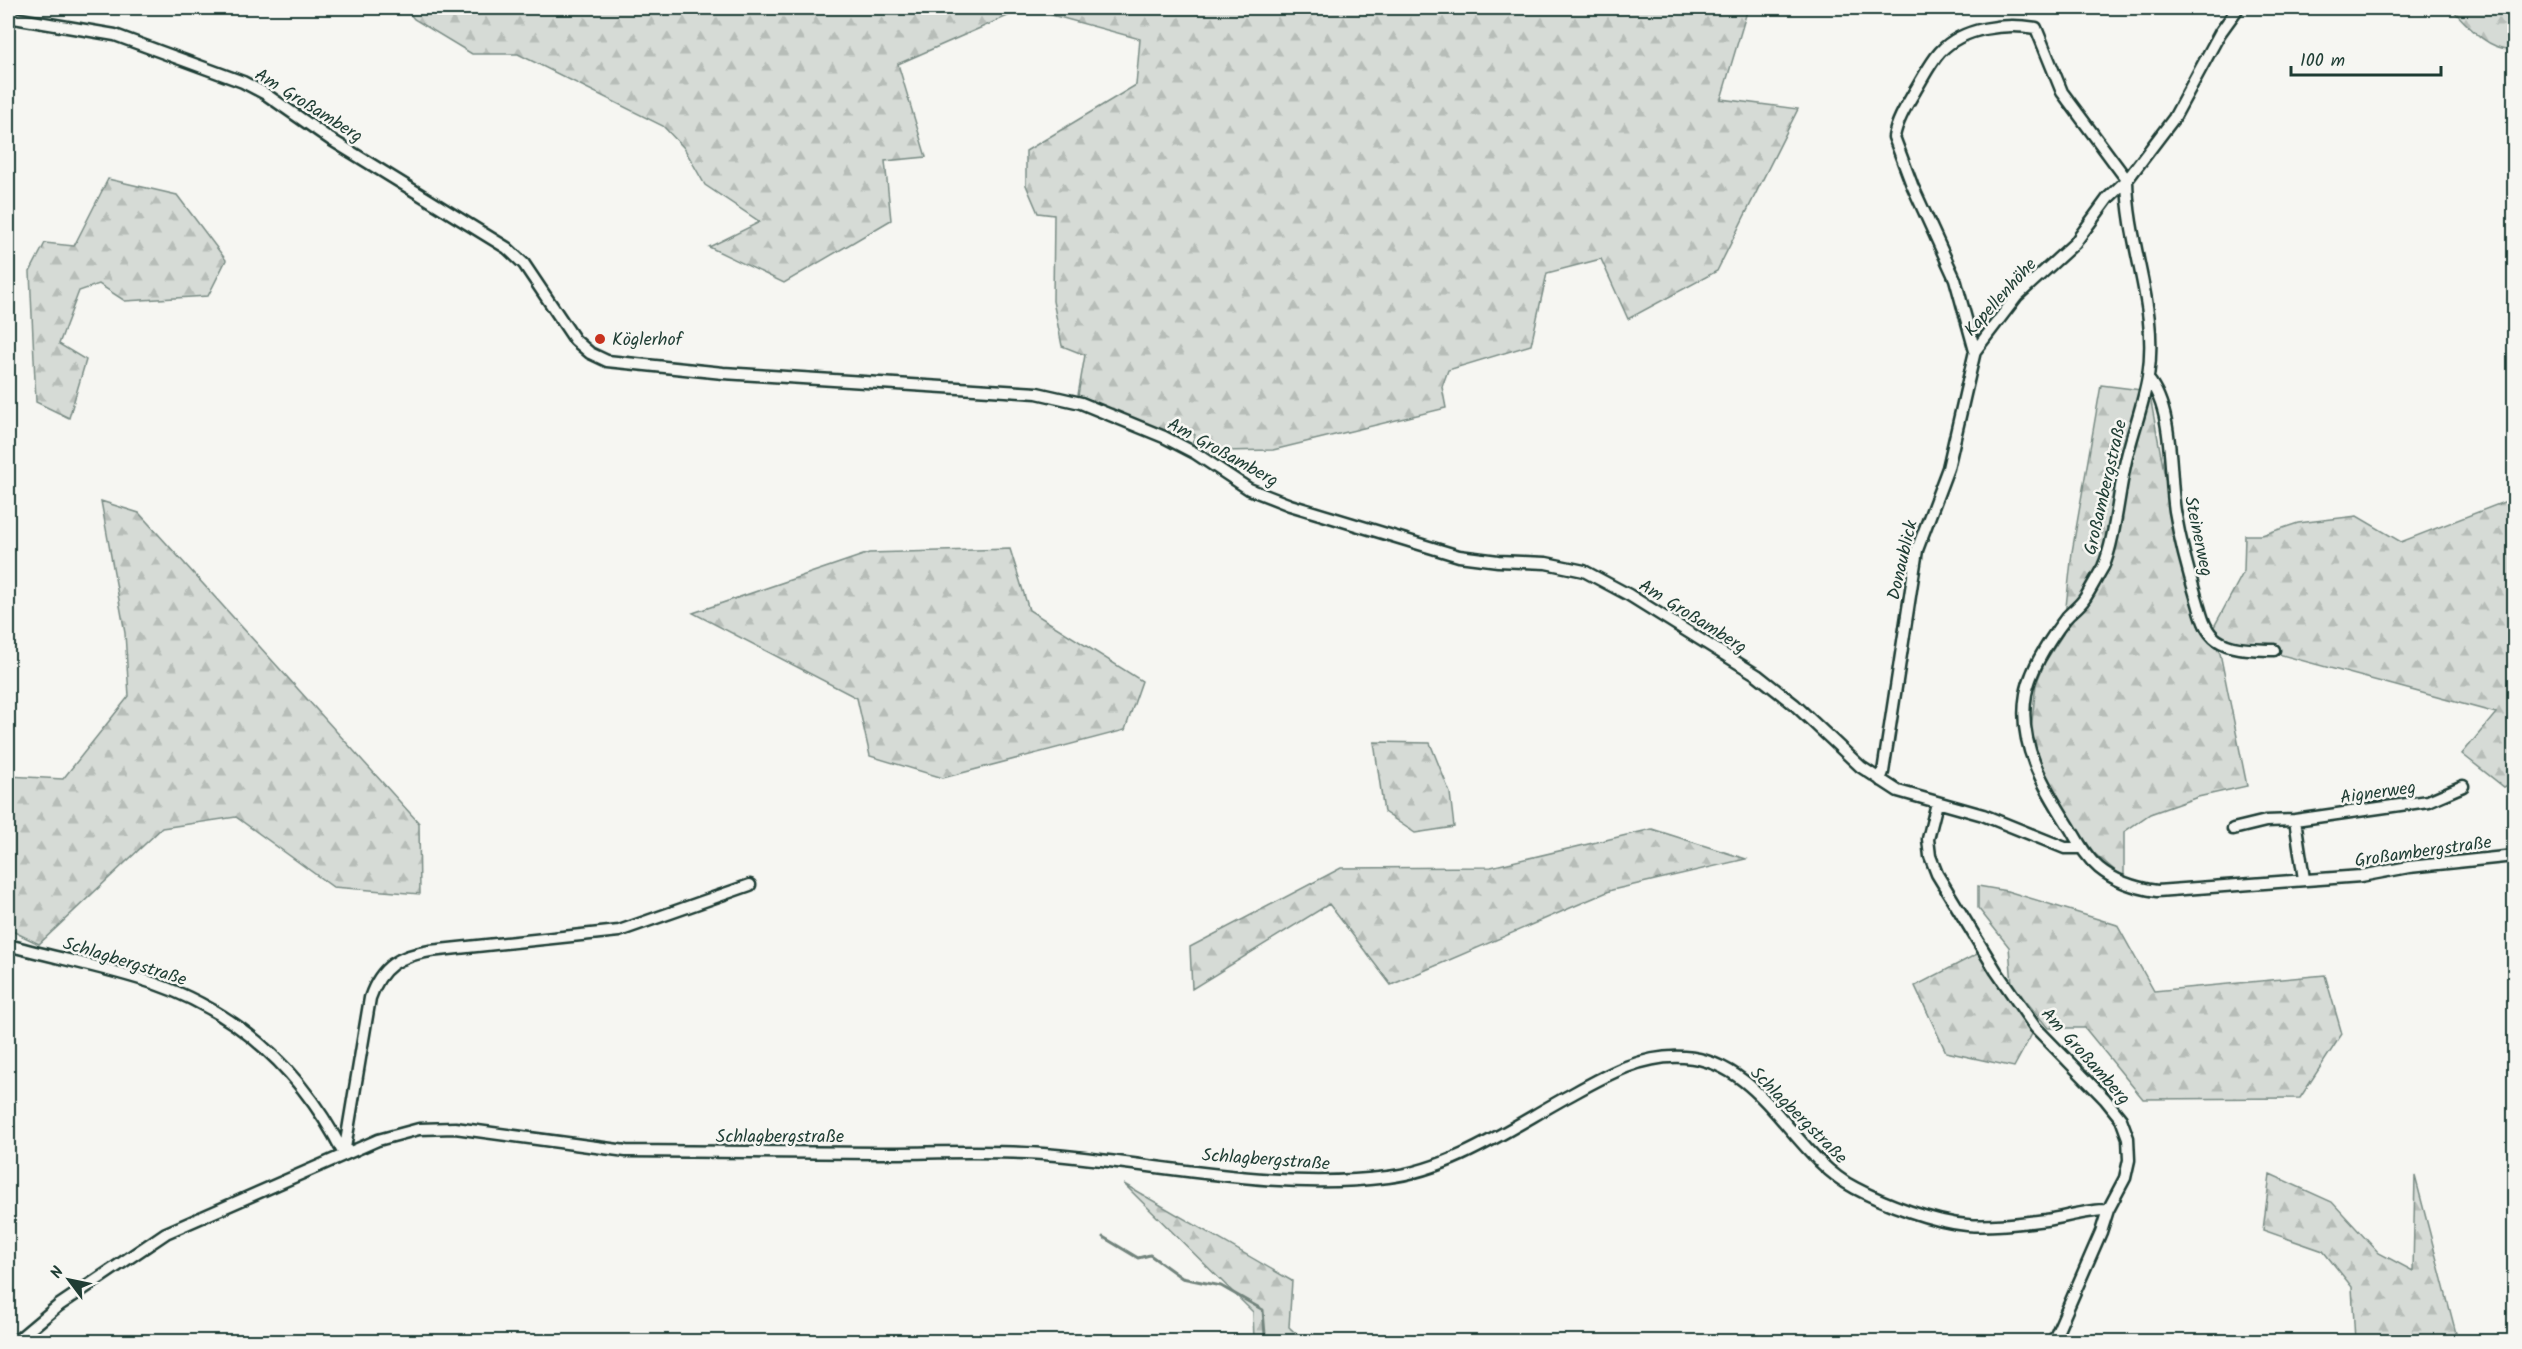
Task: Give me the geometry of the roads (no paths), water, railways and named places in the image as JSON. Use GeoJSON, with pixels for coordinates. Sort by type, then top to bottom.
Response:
{"type":"FeatureCollection","features":[{"type":"Feature","properties":{"kind":"street"},"geometry":{"type":"LineString","coordinates":[[2127,180],[2174,118],[2220,33],[2238,8]]}},
{"type":"Feature","properties":{"kind":"street","name":"Am Großamberg"},"geometry":{"type":"LineString","coordinates":[[8,17],[116,35],[243,82],[264,93],[330,139],[497,240],[524,264],[566,328],[582,347],[598,358],[636,365],[1059,396],[1100,410],[1180,445],[1249,489],[1290,505],[1459,556],[1498,561],[1546,563],[1584,571],[1637,599],[1757,675],[1795,705],[1851,758],[1898,791],[1977,813],[2065,848],[2081,848]]}},
{"type":"Feature","properties":{"kind":"street","name":"Kapellenhöhe"},"geometry":{"type":"LineString","coordinates":[[2036,28],[2062,92],[2127,180],[2108,198],[2075,243],[2017,296],[1975,351],[1955,279],[1912,185],[1894,137],[1907,104],[1941,51],[1962,37],[1989,29],[2036,28]]}},
{"type":"Feature","properties":{"kind":"street","name":"Großambergstraße"},"geometry":{"type":"LineString","coordinates":[[2127,180],[2133,232],[2152,334],[2148,379],[2125,462],[2104,565],[2084,600],[2066,619],[2047,646],[2032,674],[2026,692],[2024,712],[2030,752],[2051,798],[2081,848],[2101,870],[2136,888],[2180,890],[2361,876],[2409,867],[2514,856]]}},
{"type":"Feature","properties":{"kind":"street","name":"Donaublick"},"geometry":{"type":"LineString","coordinates":[[1880,780],[1917,550],[1948,468],[1975,351]]}},
{"type":"Feature","properties":{"kind":"street","name":"Steinerweg"},"geometry":{"type":"LineString","coordinates":[[2148,379],[2154,386],[2163,411],[2177,521],[2188,570],[2205,625],[2214,638],[2228,646],[2274,650]]}},
{"type":"Feature","properties":{"kind":"street","name":"Aignerweg"},"geometry":{"type":"LineString","coordinates":[[2232,830],[2266,821],[2295,820],[2428,801],[2463,786]]}},
{"type":"Feature","properties":{"kind":"street","name":"Am Großamberg"},"geometry":{"type":"LineString","coordinates":[[1937,803],[1928,840],[1930,856],[1956,907],[2035,1028],[2105,1099],[2121,1119],[2128,1138],[2130,1160],[2125,1178],[2108,1210],[2101,1232],[2054,1341]]}},
{"type":"Feature","properties":{"kind":"street"},"geometry":{"type":"LineString","coordinates":[[2295,820],[2304,879]]}},
{"type":"Feature","properties":{"kind":"street"},"geometry":{"type":"LineString","coordinates":[[344,1154],[370,998],[380,975],[391,963],[417,953],[619,931],[750,885]]}},
{"type":"Feature","properties":{"kind":"street","name":"Schlagbergstraße"},"geometry":{"type":"LineString","coordinates":[[8,945],[153,983],[190,998],[225,1017],[267,1050],[304,1090],[322,1115],[344,1154]]}},
{"type":"Feature","properties":{"kind":"street","name":"Schlagbergstraße"},"geometry":{"type":"LineString","coordinates":[[15,1341],[58,1306],[166,1233],[344,1154],[404,1132],[436,1127],[626,1151],[1015,1152],[1112,1161],[1237,1177],[1294,1180],[1370,1179],[1403,1175],[1436,1166],[1616,1071],[1654,1058],[1681,1056],[1714,1063],[1741,1078],[1832,1174],[1855,1188],[1887,1202],[1937,1218],[1973,1225],[2014,1223],[2108,1210]]}},
{"type":"Feature","properties":{"kind":"waterway"},"geometry":{"type":"LineString","coordinates":[[1103,1237],[1138,1258],[1150,1255],[1182,1278],[1221,1286],[1263,1310],[1265,1335],[1272,1342]]}},
{"type":"Feature","properties":{"kind":"place","name":"Köglerhof"},"geometry":{"type":"Point","coordinates":[600,339]}}]}
